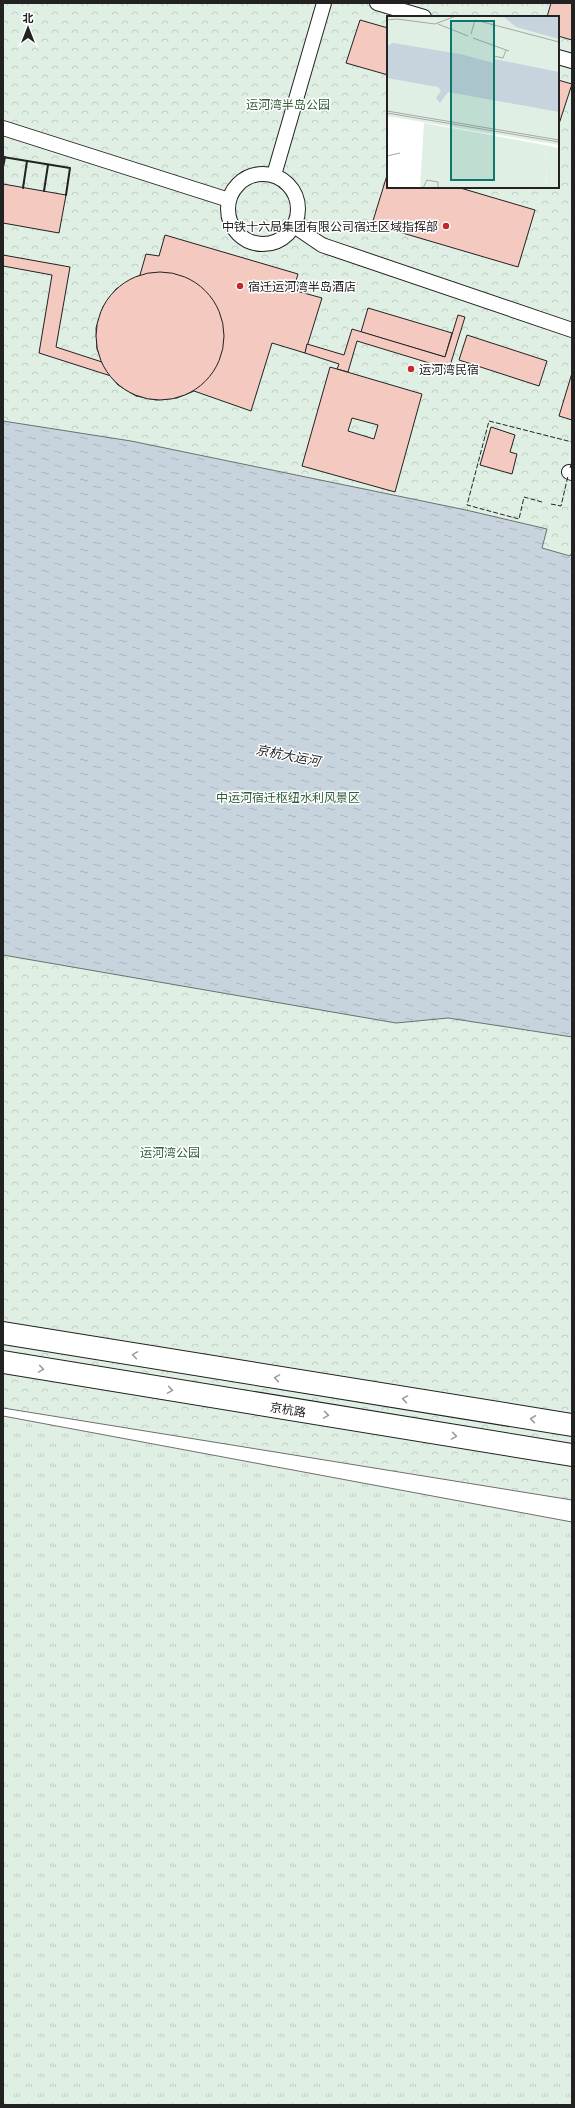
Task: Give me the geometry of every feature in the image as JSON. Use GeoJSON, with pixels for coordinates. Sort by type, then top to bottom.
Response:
{"type":"FeatureCollection","features":[{"type":"Feature","properties":{"kind":"street"},"geometry":{"type":"LineString","coordinates":[[3,1333],[572,1425]]}},
{"type":"Feature","properties":{"kind":"street","name":"京杭路"},"geometry":{"type":"LineString","coordinates":[[3,1362],[572,1455]]}},
{"type":"Feature","properties":{"kind":"lane"},"geometry":{"type":"LineString","coordinates":[[274,175],[324,3]]}},
{"type":"Feature","properties":{"kind":"lane"},"geometry":{"type":"LineString","coordinates":[[377,3],[421,16]]}},
{"type":"Feature","properties":{"kind":"lane"},"geometry":{"type":"LineString","coordinates":[[559,57],[572,61]]}},
{"type":"Feature","properties":{"kind":"lane"},"geometry":{"type":"LineString","coordinates":[[3,128],[229,200]]}},
{"type":"Feature","properties":{"kind":"lane"},"geometry":{"type":"LineString","coordinates":[[262,174],[274,175],[290,187],[296,196],[298,216],[294,226],[287,235],[278,241],[256,243],[245,239],[237,232],[231,222],[228,211],[229,200],[241,182],[251,176],[262,174]]}},
{"type":"Feature","properties":{"kind":"lane"},"geometry":{"type":"LineString","coordinates":[[294,226],[322,245],[572,330]]}},
{"type":"Feature","properties":{"kind":"green space","name":"中运河宿迁枢纽水利风景区"},"geometry":{"type":"Polygon","coordinates":[[[3,3],[572,3],[572,1500],[3,1408],[3,3]]]}},
{"type":"Feature","properties":{"kind":"green space"},"geometry":{"type":"Polygon","coordinates":[[[3,1416],[572,1522],[572,2105],[3,2105],[3,1416]]]}},
{"type":"Feature","properties":{"kind":"water","name":"京杭大运河"},"geometry":{"type":"Polygon","coordinates":[[[3,421],[131,441],[466,510],[547,529],[542,548],[570,556],[572,552],[572,1037],[448,1018],[396,1023],[3,955],[3,421]]]}},
{"type":"Feature","properties":{"kind":"building"},"geometry":{"type":"Polygon","coordinates":[[[551,3],[572,3],[572,40],[559,36],[559,16],[547,16],[551,3]]]}},
{"type":"Feature","properties":{"kind":"building"},"geometry":{"type":"Polygon","coordinates":[[[360,20],[387,28],[387,75],[346,63],[360,20]]]}},
{"type":"Feature","properties":{"kind":"building"},"geometry":{"type":"Polygon","coordinates":[[[559,80],[572,84],[559,124],[559,80]]]}},
{"type":"Feature","properties":{"kind":"building"},"geometry":{"type":"Polygon","coordinates":[[[387,175],[387,188],[460,188],[535,210],[518,267],[372,224],[387,175]]]}},
{"type":"Feature","properties":{"kind":"building"},"geometry":{"type":"Polygon","coordinates":[[[3,184],[66,195],[59,233],[3,223],[3,184]]]}},
{"type":"Feature","properties":{"kind":"building"},"geometry":{"type":"Polygon","coordinates":[[[165,235],[298,274],[293,290],[322,298],[305,353],[272,343],[251,411],[194,391],[177,398],[156,400],[136,396],[118,385],[105,369],[97,349],[96,328],[103,307],[116,289],[140,275],[146,254],[159,256],[165,235]]]}},
{"type":"Feature","properties":{"kind":"building"},"geometry":{"type":"Polygon","coordinates":[[[3,255],[70,267],[56,347],[102,362],[111,376],[39,353],[52,275],[3,266],[3,255]]]}},
{"type":"Feature","properties":{"kind":"building"},"geometry":{"type":"Polygon","coordinates":[[[160,272],[172,273],[184,277],[205,291],[219,312],[223,324],[223,348],[219,360],[205,381],[184,395],[172,399],[160,400],[148,399],[136,395],[115,381],[101,360],[97,348],[96,336],[97,324],[101,312],[115,291],[136,277],[148,273],[160,272]]]}},
{"type":"Feature","properties":{"kind":"building"},"geometry":{"type":"Polygon","coordinates":[[[368,308],[452,333],[445,357],[361,332],[368,308]]]}},
{"type":"Feature","properties":{"kind":"building"},"geometry":{"type":"Polygon","coordinates":[[[458,315],[465,317],[449,369],[357,341],[348,372],[337,369],[339,364],[305,353],[307,344],[344,355],[352,329],[445,357],[458,315]]]}},
{"type":"Feature","properties":{"kind":"building"},"geometry":{"type":"Polygon","coordinates":[[[467,335],[547,361],[539,386],[459,360],[467,335]]]}},
{"type":"Feature","properties":{"kind":"building"},"geometry":{"type":"Polygon","coordinates":[[[330,367],[422,394],[395,492],[302,466],[330,367]],[[352,418],[348,431],[374,439],[378,425],[352,418]]]}},
{"type":"Feature","properties":{"kind":"building"},"geometry":{"type":"Polygon","coordinates":[[[572,373],[572,420],[559,416],[572,373]]]}},
{"type":"Feature","properties":{"kind":"building"},"geometry":{"type":"Polygon","coordinates":[[[491,427],[515,435],[510,452],[517,454],[512,474],[480,465],[491,427]]]}},
{"type":"Feature","properties":{"kind":"fence"},"geometry":{"type":"LineString","coordinates":[[542,502],[524,497],[519,519],[467,505],[489,421],[572,442]]}},
{"type":"Feature","properties":{"kind":"fence"},"geometry":{"type":"LineString","coordinates":[[570,468],[572,461]]}},
{"type":"Feature","properties":{"kind":"fence"},"geometry":{"type":"LineString","coordinates":[[551,504],[561,506],[568,476]]}},
{"type":"Feature","properties":{"kind":"wall"},"geometry":{"type":"LineString","coordinates":[[3,157],[70,168],[66,195]]}},
{"type":"Feature","properties":{"kind":"wall"},"geometry":{"type":"LineString","coordinates":[[3,167],[5,157]]}},
{"type":"Feature","properties":{"kind":"wall"},"geometry":{"type":"LineString","coordinates":[[23,188],[27,161]]}},
{"type":"Feature","properties":{"kind":"wall"},"geometry":{"type":"LineString","coordinates":[[44,191],[48,165]]}},
{"type":"Feature","properties":{"kind":"place","name":"中铁十六局集团有限公司宿迁区域指挥部"},"geometry":{"type":"Point","coordinates":[446,226]}},
{"type":"Feature","properties":{"kind":"place","name":"宿迁运河湾半岛酒店"},"geometry":{"type":"Point","coordinates":[240,286]}},
{"type":"Feature","properties":{"kind":"place","name":"运河湾民宿"},"geometry":{"type":"Point","coordinates":[411,369]}},
{"type":"Feature","properties":{"kind":"park label","name":"运河湾半岛公园"},"geometry":{"type":"Point","coordinates":[288,104]}},
{"type":"Feature","properties":{"kind":"park label","name":"运河湾公园"},"geometry":{"type":"Point","coordinates":[170,1152]}}]}
